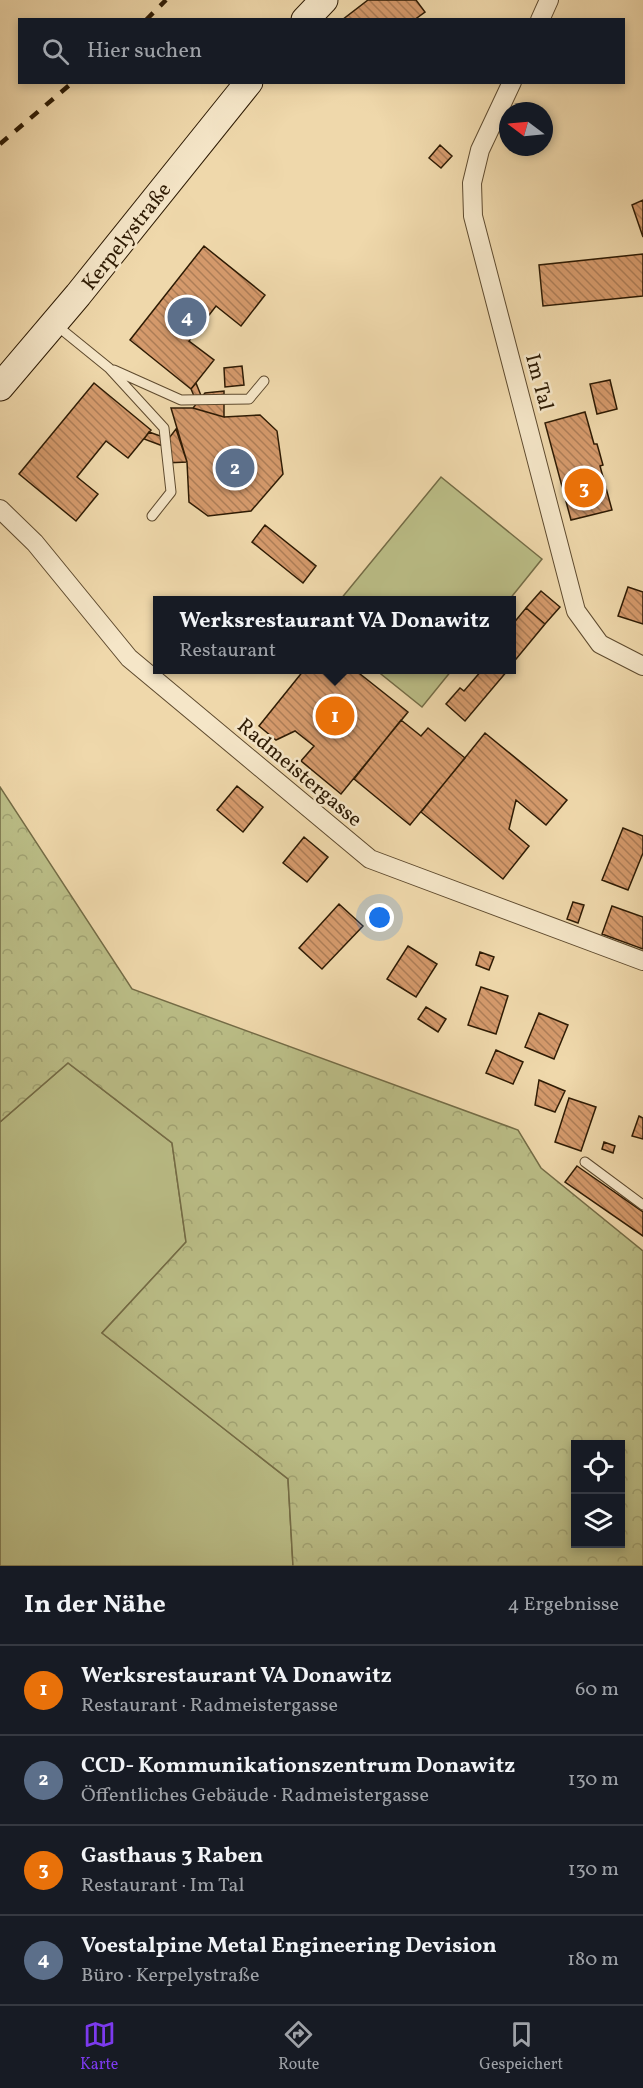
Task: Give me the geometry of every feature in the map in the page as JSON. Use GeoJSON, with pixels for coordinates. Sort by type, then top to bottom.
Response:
{"type":"FeatureCollection","features":[{"type":"Feature","properties":{"kind":"main road"},"geometry":{"type":"LineString","coordinates":[[307,18],[324,0]]}},
{"type":"Feature","properties":{"kind":"main road","name":"Kerpelystraße"},"geometry":{"type":"LineString","coordinates":[[0,387],[54,324],[247,84]]}},
{"type":"Feature","properties":{"kind":"street"},"geometry":{"type":"LineString","coordinates":[[541,18],[549,0]]}},
{"type":"Feature","properties":{"kind":"street","name":"Im Tal"},"geometry":{"type":"LineString","coordinates":[[511,84],[480,150],[472,183],[473,216],[576,611],[600,644],[643,666]]}},
{"type":"Feature","properties":{"kind":"street","name":"Radmeistergasse"},"geometry":{"type":"LineString","coordinates":[[0,509],[35,543],[129,658],[370,859],[643,962]]}},
{"type":"Feature","properties":{"kind":"lane"},"geometry":{"type":"LineString","coordinates":[[54,324],[109,368],[164,428],[171,492],[152,516]]}},
{"type":"Feature","properties":{"kind":"lane"},"geometry":{"type":"LineString","coordinates":[[109,368],[181,400],[249,399],[264,381]]}},
{"type":"Feature","properties":{"kind":"lane"},"geometry":{"type":"LineString","coordinates":[[585,1162],[643,1204]]}},
{"type":"Feature","properties":{"kind":"green space"},"geometry":{"type":"Polygon","coordinates":[[[441,477],[542,559],[512,596],[343,596],[441,477]]]}},
{"type":"Feature","properties":{"kind":"green space"},"geometry":{"type":"Polygon","coordinates":[[[381,674],[449,674],[422,707],[381,674]]]}},
{"type":"Feature","properties":{"kind":"green space"},"geometry":{"type":"Polygon","coordinates":[[[0,787],[132,989],[518,1130],[541,1168],[643,1251],[643,1566],[293,1566],[288,1479],[102,1333],[186,1242],[172,1143],[68,1063],[0,1122],[0,787]]]}},
{"type":"Feature","properties":{"kind":"green space"},"geometry":{"type":"Polygon","coordinates":[[[68,1063],[172,1143],[186,1242],[102,1333],[288,1479],[293,1566],[0,1566],[0,1122],[68,1063]]]}},
{"type":"Feature","properties":{"kind":"building"},"geometry":{"type":"Polygon","coordinates":[[[368,0],[416,0],[425,12],[417,18],[345,18],[368,0]]]}},
{"type":"Feature","properties":{"kind":"building"},"geometry":{"type":"Polygon","coordinates":[[[440,145],[452,156],[441,168],[429,158],[440,145]]]}},
{"type":"Feature","properties":{"kind":"building"},"geometry":{"type":"Polygon","coordinates":[[[643,200],[643,237],[632,205],[643,200]]]}},
{"type":"Feature","properties":{"kind":"building"},"geometry":{"type":"Polygon","coordinates":[[[204,246],[265,295],[241,326],[216,306],[189,341],[214,360],[191,389],[130,340],[204,246]]]}},
{"type":"Feature","properties":{"kind":"building"},"geometry":{"type":"Polygon","coordinates":[[[643,254],[643,296],[543,306],[539,265],[643,254]]]}},
{"type":"Feature","properties":{"kind":"building"},"geometry":{"type":"Polygon","coordinates":[[[242,366],[244,385],[225,387],[224,368],[242,366]]]}},
{"type":"Feature","properties":{"kind":"building"},"geometry":{"type":"Polygon","coordinates":[[[610,380],[617,409],[597,414],[590,384],[610,380]]]}},
{"type":"Feature","properties":{"kind":"building"},"geometry":{"type":"Polygon","coordinates":[[[94,383],[151,430],[128,458],[106,441],[77,477],[98,494],[76,521],[19,474],[94,383]]]}},
{"type":"Feature","properties":{"kind":"building"},"geometry":{"type":"Polygon","coordinates":[[[196,383],[202,398],[197,403],[191,389],[196,383]]]}},
{"type":"Feature","properties":{"kind":"building"},"geometry":{"type":"Polygon","coordinates":[[[224,391],[224,417],[193,408],[205,393],[224,391]]]}},
{"type":"Feature","properties":{"kind":"building"},"geometry":{"type":"Polygon","coordinates":[[[171,408],[193,408],[224,417],[260,415],[277,431],[283,474],[251,511],[208,516],[189,502],[187,462],[171,408]]]}},
{"type":"Feature","properties":{"kind":"building"},"geometry":{"type":"Polygon","coordinates":[[[585,412],[603,465],[600,466],[612,510],[571,520],[545,423],[585,412]]]}},
{"type":"Feature","properties":{"kind":"building"},"geometry":{"type":"Polygon","coordinates":[[[176,429],[187,462],[165,463],[163,446],[176,429]]]}},
{"type":"Feature","properties":{"kind":"building"},"geometry":{"type":"Polygon","coordinates":[[[149,432],[169,439],[163,446],[144,439],[149,432]]]}},
{"type":"Feature","properties":{"kind":"building"},"geometry":{"type":"Polygon","coordinates":[[[265,525],[316,566],[303,583],[252,542],[265,525]]]}},
{"type":"Feature","properties":{"kind":"building"},"geometry":{"type":"Polygon","coordinates":[[[628,587],[643,592],[643,624],[618,616],[628,587]]]}},
{"type":"Feature","properties":{"kind":"building"},"geometry":{"type":"Polygon","coordinates":[[[541,591],[560,607],[545,624],[526,608],[541,591]]]}},
{"type":"Feature","properties":{"kind":"building"},"geometry":{"type":"Polygon","coordinates":[[[526,608],[545,624],[516,659],[516,620],[526,608]]]}},
{"type":"Feature","properties":{"kind":"building"},"geometry":{"type":"Polygon","coordinates":[[[301,674],[360,674],[408,712],[341,794],[301,761],[314,746],[295,731],[276,740],[259,726],[301,674]]]}},
{"type":"Feature","properties":{"kind":"building"},"geometry":{"type":"Polygon","coordinates":[[[479,674],[505,674],[465,721],[446,704],[460,688],[464,691],[479,674]]]}},
{"type":"Feature","properties":{"kind":"building"},"geometry":{"type":"Polygon","coordinates":[[[401,720],[421,736],[428,728],[465,758],[410,825],[354,779],[401,720]]]}},
{"type":"Feature","properties":{"kind":"building"},"geometry":{"type":"Polygon","coordinates":[[[485,733],[567,800],[546,825],[516,800],[509,829],[529,846],[503,879],[421,812],[485,733]]]}},
{"type":"Feature","properties":{"kind":"building"},"geometry":{"type":"Polygon","coordinates":[[[237,786],[263,807],[243,832],[217,810],[237,786]]]}},
{"type":"Feature","properties":{"kind":"building"},"geometry":{"type":"Polygon","coordinates":[[[623,828],[643,836],[643,853],[628,890],[602,880],[623,828]]]}},
{"type":"Feature","properties":{"kind":"building"},"geometry":{"type":"Polygon","coordinates":[[[304,837],[328,857],[307,882],[283,863],[304,837]]]}},
{"type":"Feature","properties":{"kind":"building"},"geometry":{"type":"Polygon","coordinates":[[[573,902],[584,905],[578,923],[567,919],[573,902]]]}},
{"type":"Feature","properties":{"kind":"building"},"geometry":{"type":"Polygon","coordinates":[[[339,904],[363,926],[322,969],[299,948],[339,904]]]}},
{"type":"Feature","properties":{"kind":"building"},"geometry":{"type":"Polygon","coordinates":[[[612,906],[643,917],[643,949],[602,934],[612,906]]]}},
{"type":"Feature","properties":{"kind":"building"},"geometry":{"type":"Polygon","coordinates":[[[408,946],[437,964],[416,997],[387,979],[408,946]]]}},
{"type":"Feature","properties":{"kind":"building"},"geometry":{"type":"Polygon","coordinates":[[[480,952],[494,957],[489,970],[476,965],[480,952]]]}},
{"type":"Feature","properties":{"kind":"building"},"geometry":{"type":"Polygon","coordinates":[[[481,987],[508,996],[496,1034],[468,1025],[481,987]]]}},
{"type":"Feature","properties":{"kind":"building"},"geometry":{"type":"Polygon","coordinates":[[[426,1007],[446,1019],[438,1032],[418,1019],[426,1007]]]}},
{"type":"Feature","properties":{"kind":"building"},"geometry":{"type":"Polygon","coordinates":[[[539,1013],[568,1025],[554,1059],[525,1047],[539,1013]]]}},
{"type":"Feature","properties":{"kind":"building"},"geometry":{"type":"Polygon","coordinates":[[[496,1050],[523,1062],[513,1084],[486,1073],[496,1050]]]}},
{"type":"Feature","properties":{"kind":"building"},"geometry":{"type":"Polygon","coordinates":[[[539,1080],[565,1091],[555,1112],[535,1105],[539,1080]]]}},
{"type":"Feature","properties":{"kind":"building"},"geometry":{"type":"Polygon","coordinates":[[[569,1098],[596,1107],[581,1151],[555,1142],[569,1098]]]}},
{"type":"Feature","properties":{"kind":"building"},"geometry":{"type":"Polygon","coordinates":[[[639,1116],[643,1118],[643,1139],[632,1136],[639,1116]]]}},
{"type":"Feature","properties":{"kind":"building"},"geometry":{"type":"Polygon","coordinates":[[[604,1142],[615,1146],[613,1153],[602,1149],[604,1142]]]}},
{"type":"Feature","properties":{"kind":"building"},"geometry":{"type":"Polygon","coordinates":[[[577,1166],[643,1212],[643,1236],[565,1182],[577,1166]]]}},
{"type":"Feature","properties":{"kind":"railway"},"geometry":{"type":"LineString","coordinates":[[148,18],[166,0]]}},
{"type":"Feature","properties":{"kind":"railway"},"geometry":{"type":"LineString","coordinates":[[0,144],[71,84]]}},
{"type":"Feature","properties":{"kind":"place","name":"Voestalpine Metal Engineering Devision"},"geometry":{"type":"Point","coordinates":[187,317]}},
{"type":"Feature","properties":{"kind":"place","name":"CCD- Kommunikationszentrum Donawitz"},"geometry":{"type":"Point","coordinates":[235,468]}},
{"type":"Feature","properties":{"kind":"place","name":"Gasthaus 3 Raben"},"geometry":{"type":"Point","coordinates":[584,488]}},
{"type":"Feature","properties":{"kind":"place","name":"Werksrestaurant VA Donawitz"},"geometry":{"type":"Point","coordinates":[335,716]}}]}
